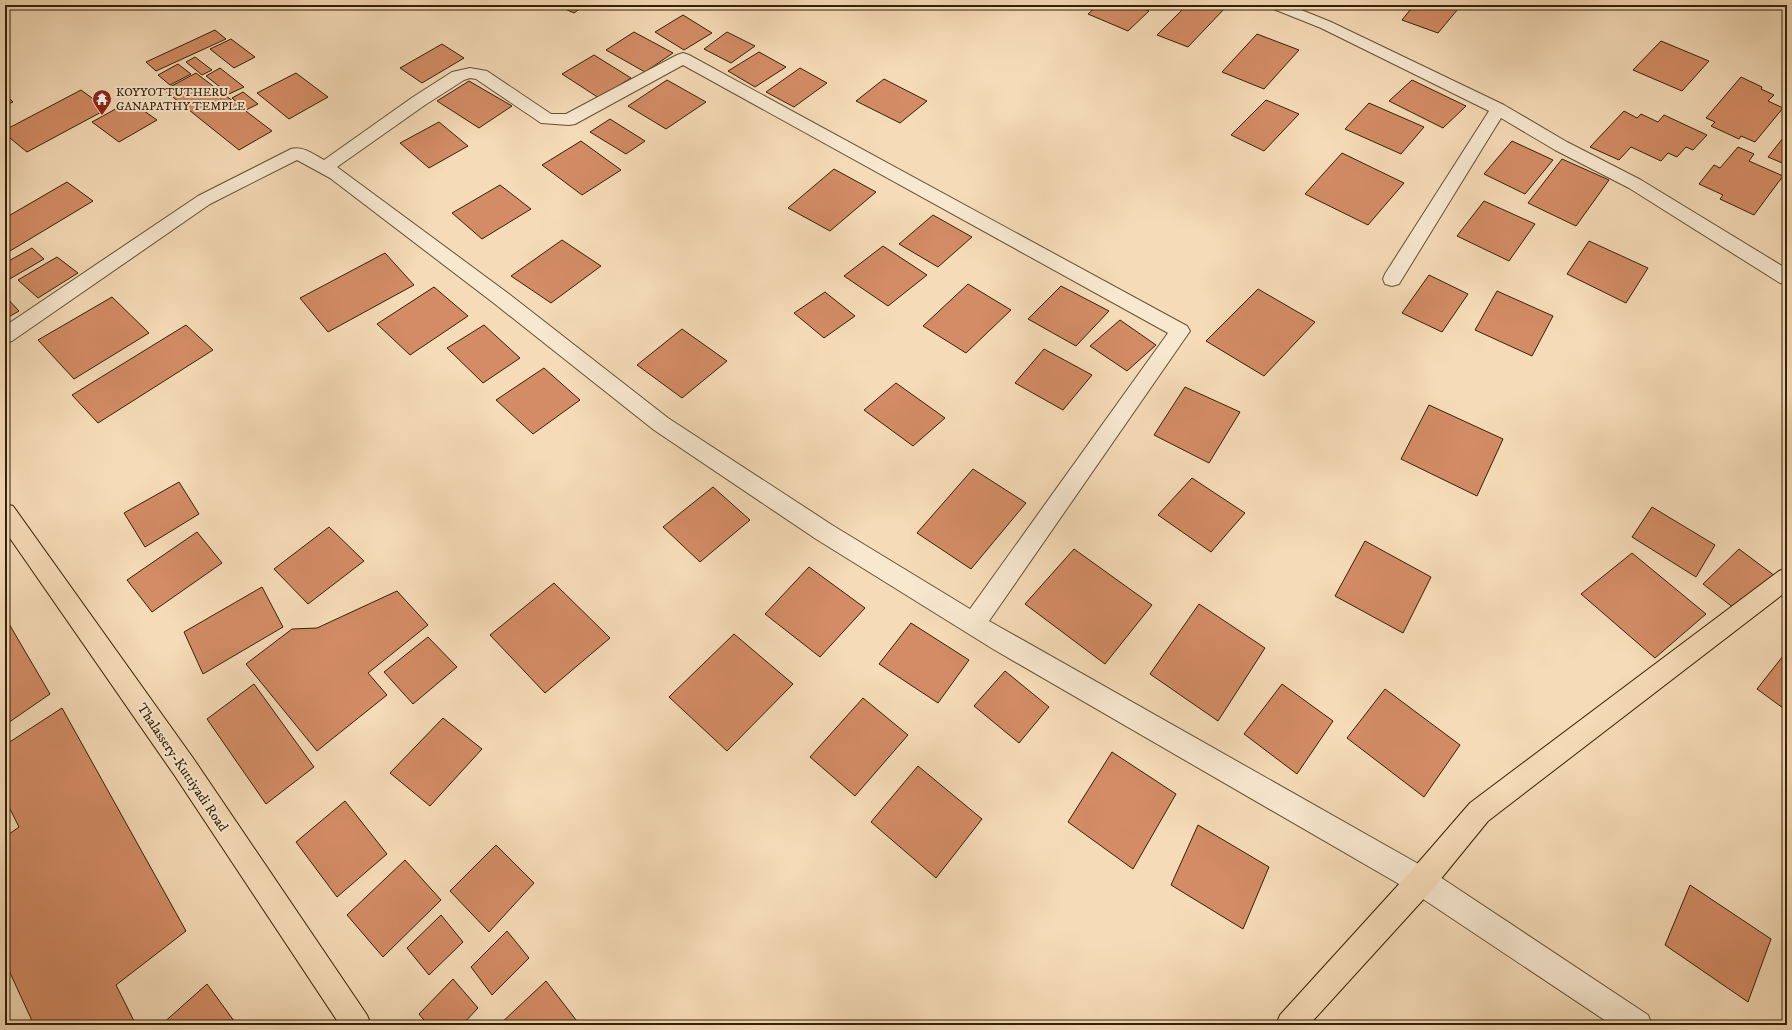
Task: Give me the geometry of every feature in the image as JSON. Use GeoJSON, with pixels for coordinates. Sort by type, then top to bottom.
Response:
{"type":"FeatureCollection","features":[{"type":"Feature","properties":{"kind":"main road","name":"Thalassery-Kuttiyadi Road"},"geometry":{"type":"LineString","coordinates":[[5,513],[184,767],[350,1022]]}},
{"type":"Feature","properties":{"kind":"main road"},"geometry":{"type":"LineString","coordinates":[[1290,1025],[1421,881],[1479,812],[1787,578]]}},
{"type":"Feature","properties":{"kind":"street"},"geometry":{"type":"LineString","coordinates":[[1276,5],[1333,29],[1498,109],[1561,146],[1635,184],[1787,278]]}},
{"type":"Feature","properties":{"kind":"street"},"geometry":{"type":"LineString","coordinates":[[324,168],[419,101],[458,76],[470,72],[481,75],[547,119],[569,120],[683,58],[1180,331],[974,624]]}},
{"type":"Feature","properties":{"kind":"street"},"geometry":{"type":"LineString","coordinates":[[1392,279],[1498,109]]}},
{"type":"Feature","properties":{"kind":"street"},"geometry":{"type":"LineString","coordinates":[[5,336],[204,200],[297,153],[336,174],[502,299],[661,424],[824,532],[974,624],[1421,881],[1638,1025]]}},
{"type":"Feature","properties":{"kind":"building"},"geometry":{"type":"Polygon","coordinates":[[[556,5],[585,5],[574,13],[556,5]]]}},
{"type":"Feature","properties":{"kind":"building"},"geometry":{"type":"Polygon","coordinates":[[[1098,5],[1134,5],[1149,11],[1128,31],[1088,14],[1098,5]]]}},
{"type":"Feature","properties":{"kind":"building"},"geometry":{"type":"Polygon","coordinates":[[[1187,5],[1217,5],[1225,8],[1188,47],[1157,35],[1187,5]]]}},
{"type":"Feature","properties":{"kind":"building"},"geometry":{"type":"Polygon","coordinates":[[[1414,5],[1446,5],[1458,9],[1438,33],[1402,20],[1414,5]]]}},
{"type":"Feature","properties":{"kind":"building"},"geometry":{"type":"Polygon","coordinates":[[[683,15],[712,33],[684,50],[655,32],[683,15]]]}},
{"type":"Feature","properties":{"kind":"building"},"geometry":{"type":"Polygon","coordinates":[[[215,30],[226,39],[156,71],[146,62],[215,30]]]}},
{"type":"Feature","properties":{"kind":"building"},"geometry":{"type":"Polygon","coordinates":[[[634,32],[673,53],[645,72],[606,50],[634,32]]]}},
{"type":"Feature","properties":{"kind":"building"},"geometry":{"type":"Polygon","coordinates":[[[727,32],[755,46],[731,63],[704,49],[727,32]]]}},
{"type":"Feature","properties":{"kind":"building"},"geometry":{"type":"Polygon","coordinates":[[[1257,34],[1299,50],[1264,89],[1222,72],[1257,34]]]}},
{"type":"Feature","properties":{"kind":"building"},"geometry":{"type":"Polygon","coordinates":[[[231,39],[255,57],[234,68],[210,49],[231,39]]]}},
{"type":"Feature","properties":{"kind":"building"},"geometry":{"type":"Polygon","coordinates":[[[1661,41],[1709,61],[1682,91],[1633,70],[1661,41]]]}},
{"type":"Feature","properties":{"kind":"building"},"geometry":{"type":"Polygon","coordinates":[[[442,44],[464,58],[422,83],[400,68],[442,44]]]}},
{"type":"Feature","properties":{"kind":"building"},"geometry":{"type":"Polygon","coordinates":[[[759,52],[786,67],[755,87],[728,71],[759,52]]]}},
{"type":"Feature","properties":{"kind":"building"},"geometry":{"type":"Polygon","coordinates":[[[594,55],[631,78],[599,98],[562,74],[594,55]]]}},
{"type":"Feature","properties":{"kind":"building"},"geometry":{"type":"Polygon","coordinates":[[[195,57],[212,70],[202,75],[186,62],[195,57]]]}},
{"type":"Feature","properties":{"kind":"building"},"geometry":{"type":"Polygon","coordinates":[[[178,64],[191,74],[170,85],[158,75],[178,64]]]}},
{"type":"Feature","properties":{"kind":"building"},"geometry":{"type":"Polygon","coordinates":[[[220,68],[244,87],[229,94],[206,76],[220,68]]]}},
{"type":"Feature","properties":{"kind":"building"},"geometry":{"type":"Polygon","coordinates":[[[800,68],[827,83],[794,107],[766,92],[800,68]]]}},
{"type":"Feature","properties":{"kind":"building"},"geometry":{"type":"Polygon","coordinates":[[[196,73],[272,131],[239,150],[164,90],[196,73]]]}},
{"type":"Feature","properties":{"kind":"building"},"geometry":{"type":"Polygon","coordinates":[[[296,73],[328,97],[289,119],[257,93],[296,73]]]}},
{"type":"Feature","properties":{"kind":"building"},"geometry":{"type":"Polygon","coordinates":[[[1741,77],[1762,87],[1761,89],[1774,95],[1768,101],[1783,108],[1755,142],[1741,136],[1739,139],[1711,126],[1715,122],[1706,118],[1741,77]]]}},
{"type":"Feature","properties":{"kind":"building"},"geometry":{"type":"Polygon","coordinates":[[[884,79],[927,101],[900,123],[856,101],[884,79]]]}},
{"type":"Feature","properties":{"kind":"building"},"geometry":{"type":"Polygon","coordinates":[[[667,80],[706,102],[666,129],[628,106],[667,80]]]}},
{"type":"Feature","properties":{"kind":"building"},"geometry":{"type":"Polygon","coordinates":[[[1412,80],[1466,106],[1443,128],[1389,101],[1412,80]]]}},
{"type":"Feature","properties":{"kind":"building"},"geometry":{"type":"Polygon","coordinates":[[[469,81],[512,106],[479,128],[437,101],[469,81]]]}},
{"type":"Feature","properties":{"kind":"building"},"geometry":{"type":"Polygon","coordinates":[[[81,90],[107,109],[27,152],[5,134],[5,130],[81,90]]]}},
{"type":"Feature","properties":{"kind":"building"},"geometry":{"type":"Polygon","coordinates":[[[243,92],[258,104],[246,110],[232,98],[243,92]]]}},
{"type":"Feature","properties":{"kind":"building"},"geometry":{"type":"Polygon","coordinates":[[[5,94],[13,102],[5,105],[5,94]]]}},
{"type":"Feature","properties":{"kind":"building"},"geometry":{"type":"Polygon","coordinates":[[[1266,100],[1299,114],[1264,151],[1231,135],[1266,100]]]}},
{"type":"Feature","properties":{"kind":"building"},"geometry":{"type":"Polygon","coordinates":[[[130,101],[157,120],[119,142],[92,122],[130,101]]]}},
{"type":"Feature","properties":{"kind":"building"},"geometry":{"type":"Polygon","coordinates":[[[1369,103],[1424,127],[1401,154],[1345,129],[1369,103]]]}},
{"type":"Feature","properties":{"kind":"building"},"geometry":{"type":"Polygon","coordinates":[[[1624,111],[1637,118],[1641,114],[1658,122],[1664,115],[1707,135],[1693,150],[1686,147],[1677,157],[1668,153],[1661,161],[1631,147],[1619,160],[1590,147],[1624,111]]]}},
{"type":"Feature","properties":{"kind":"building"},"geometry":{"type":"Polygon","coordinates":[[[610,119],[645,141],[626,154],[590,132],[610,119]]]}},
{"type":"Feature","properties":{"kind":"building"},"geometry":{"type":"Polygon","coordinates":[[[439,122],[468,146],[429,168],[400,143],[439,122]]]}},
{"type":"Feature","properties":{"kind":"building"},"geometry":{"type":"Polygon","coordinates":[[[1787,133],[1787,165],[1768,157],[1787,133]]]}},
{"type":"Feature","properties":{"kind":"building"},"geometry":{"type":"Polygon","coordinates":[[[581,141],[621,170],[582,195],[542,165],[581,141]]]}},
{"type":"Feature","properties":{"kind":"building"},"geometry":{"type":"Polygon","coordinates":[[[1512,141],[1553,160],[1525,194],[1484,174],[1512,141]]]}},
{"type":"Feature","properties":{"kind":"building"},"geometry":{"type":"Polygon","coordinates":[[[1738,147],[1754,154],[1749,161],[1783,176],[1754,215],[1720,199],[1723,195],[1699,184],[1714,165],[1720,168],[1738,147]]]}},
{"type":"Feature","properties":{"kind":"building"},"geometry":{"type":"Polygon","coordinates":[[[1342,153],[1404,183],[1368,225],[1305,194],[1342,153]]]}},
{"type":"Feature","properties":{"kind":"building"},"geometry":{"type":"Polygon","coordinates":[[[1562,159],[1609,180],[1576,226],[1528,203],[1562,159]]]}},
{"type":"Feature","properties":{"kind":"building"},"geometry":{"type":"Polygon","coordinates":[[[834,169],[876,192],[830,231],[788,208],[834,169]]]}},
{"type":"Feature","properties":{"kind":"building"},"geometry":{"type":"Polygon","coordinates":[[[67,182],[93,201],[5,254],[5,218],[67,182]]]}},
{"type":"Feature","properties":{"kind":"building"},"geometry":{"type":"Polygon","coordinates":[[[500,185],[531,209],[482,239],[452,213],[500,185]]]}},
{"type":"Feature","properties":{"kind":"building"},"geometry":{"type":"Polygon","coordinates":[[[1484,201],[1535,224],[1509,261],[1457,236],[1484,201]]]}},
{"type":"Feature","properties":{"kind":"building"},"geometry":{"type":"Polygon","coordinates":[[[933,215],[972,237],[938,267],[899,244],[933,215]]]}},
{"type":"Feature","properties":{"kind":"building"},"geometry":{"type":"Polygon","coordinates":[[[562,240],[601,266],[551,303],[511,276],[562,240]]]}},
{"type":"Feature","properties":{"kind":"building"},"geometry":{"type":"Polygon","coordinates":[[[1589,241],[1648,268],[1626,303],[1567,274],[1589,241]]]}},
{"type":"Feature","properties":{"kind":"building"},"geometry":{"type":"Polygon","coordinates":[[[883,246],[927,275],[888,306],[844,276],[883,246]]]}},
{"type":"Feature","properties":{"kind":"building"},"geometry":{"type":"Polygon","coordinates":[[[32,248],[44,259],[8,280],[5,276],[5,263],[32,248]]]}},
{"type":"Feature","properties":{"kind":"building"},"geometry":{"type":"Polygon","coordinates":[[[385,253],[414,285],[328,332],[300,298],[385,253]]]}},
{"type":"Feature","properties":{"kind":"building"},"geometry":{"type":"Polygon","coordinates":[[[57,257],[78,273],[38,298],[18,280],[57,257]]]}},
{"type":"Feature","properties":{"kind":"building"},"geometry":{"type":"Polygon","coordinates":[[[1429,275],[1468,294],[1442,332],[1402,313],[1429,275]]]}},
{"type":"Feature","properties":{"kind":"building"},"geometry":{"type":"Polygon","coordinates":[[[968,284],[1011,310],[966,353],[923,326],[968,284]]]}},
{"type":"Feature","properties":{"kind":"building"},"geometry":{"type":"Polygon","coordinates":[[[1061,286],[1109,311],[1076,346],[1028,319],[1061,286]]]}},
{"type":"Feature","properties":{"kind":"building"},"geometry":{"type":"Polygon","coordinates":[[[434,287],[468,316],[410,355],[377,324],[434,287]]]}},
{"type":"Feature","properties":{"kind":"building"},"geometry":{"type":"Polygon","coordinates":[[[1258,289],[1315,322],[1264,376],[1206,341],[1258,289]]]}},
{"type":"Feature","properties":{"kind":"building"},"geometry":{"type":"Polygon","coordinates":[[[1497,291],[1553,316],[1532,356],[1475,330],[1497,291]]]}},
{"type":"Feature","properties":{"kind":"building"},"geometry":{"type":"Polygon","coordinates":[[[825,292],[855,316],[824,338],[794,313],[825,292]]]}},
{"type":"Feature","properties":{"kind":"building"},"geometry":{"type":"Polygon","coordinates":[[[5,296],[19,311],[5,319],[5,296]]]}},
{"type":"Feature","properties":{"kind":"building"},"geometry":{"type":"Polygon","coordinates":[[[112,297],[149,333],[74,379],[38,340],[112,297]]]}},
{"type":"Feature","properties":{"kind":"building"},"geometry":{"type":"Polygon","coordinates":[[[1120,320],[1156,345],[1127,371],[1090,346],[1120,320]]]}},
{"type":"Feature","properties":{"kind":"building"},"geometry":{"type":"Polygon","coordinates":[[[186,325],[213,350],[98,423],[72,395],[186,325]]]}},
{"type":"Feature","properties":{"kind":"building"},"geometry":{"type":"Polygon","coordinates":[[[484,325],[520,358],[483,383],[447,348],[484,325]]]}},
{"type":"Feature","properties":{"kind":"building"},"geometry":{"type":"Polygon","coordinates":[[[682,329],[727,361],[682,398],[637,365],[682,329]]]}},
{"type":"Feature","properties":{"kind":"building"},"geometry":{"type":"Polygon","coordinates":[[[1044,349],[1092,375],[1063,410],[1015,383],[1044,349]]]}},
{"type":"Feature","properties":{"kind":"building"},"geometry":{"type":"Polygon","coordinates":[[[544,368],[580,400],[533,434],[496,400],[544,368]]]}},
{"type":"Feature","properties":{"kind":"building"},"geometry":{"type":"Polygon","coordinates":[[[896,383],[945,418],[913,446],[864,410],[896,383]]]}},
{"type":"Feature","properties":{"kind":"building"},"geometry":{"type":"Polygon","coordinates":[[[1185,387],[1240,412],[1209,463],[1154,435],[1185,387]]]}},
{"type":"Feature","properties":{"kind":"building"},"geometry":{"type":"Polygon","coordinates":[[[1429,405],[1503,439],[1477,496],[1401,459],[1429,405]]]}},
{"type":"Feature","properties":{"kind":"building"},"geometry":{"type":"Polygon","coordinates":[[[973,469],[1026,503],[971,569],[917,533],[973,469]]]}},
{"type":"Feature","properties":{"kind":"building"},"geometry":{"type":"Polygon","coordinates":[[[1192,478],[1245,513],[1211,552],[1158,515],[1192,478]]]}},
{"type":"Feature","properties":{"kind":"building"},"geometry":{"type":"Polygon","coordinates":[[[179,482],[199,514],[145,547],[124,513],[179,482]]]}},
{"type":"Feature","properties":{"kind":"building"},"geometry":{"type":"Polygon","coordinates":[[[713,487],[750,520],[700,562],[663,527],[713,487]]]}},
{"type":"Feature","properties":{"kind":"building"},"geometry":{"type":"Polygon","coordinates":[[[1652,507],[1715,545],[1696,577],[1632,537],[1652,507]]]}},
{"type":"Feature","properties":{"kind":"building"},"geometry":{"type":"Polygon","coordinates":[[[329,527],[364,561],[308,604],[274,569],[329,527]]]}},
{"type":"Feature","properties":{"kind":"building"},"geometry":{"type":"Polygon","coordinates":[[[197,532],[222,563],[152,612],[127,580],[197,532]]]}},
{"type":"Feature","properties":{"kind":"building"},"geometry":{"type":"Polygon","coordinates":[[[1365,541],[1431,577],[1403,633],[1335,596],[1365,541]]]}},
{"type":"Feature","properties":{"kind":"building"},"geometry":{"type":"Polygon","coordinates":[[[1074,549],[1152,605],[1105,664],[1025,604],[1074,549]]]}},
{"type":"Feature","properties":{"kind":"building"},"geometry":{"type":"Polygon","coordinates":[[[1739,549],[1775,576],[1739,612],[1703,584],[1739,549]]]}},
{"type":"Feature","properties":{"kind":"building"},"geometry":{"type":"Polygon","coordinates":[[[1632,553],[1706,614],[1655,658],[1581,594],[1632,553]]]}},
{"type":"Feature","properties":{"kind":"building"},"geometry":{"type":"Polygon","coordinates":[[[809,567],[865,608],[820,657],[765,614],[809,567]]]}},
{"type":"Feature","properties":{"kind":"building"},"geometry":{"type":"Polygon","coordinates":[[[554,583],[610,638],[545,693],[490,635],[554,583]]]}},
{"type":"Feature","properties":{"kind":"building"},"geometry":{"type":"Polygon","coordinates":[[[262,587],[283,627],[203,674],[184,632],[262,587]]]}},
{"type":"Feature","properties":{"kind":"building"},"geometry":{"type":"Polygon","coordinates":[[[397,591],[428,625],[368,673],[387,695],[317,751],[246,664],[292,629],[317,628],[397,591]]]}},
{"type":"Feature","properties":{"kind":"building"},"geometry":{"type":"Polygon","coordinates":[[[1199,604],[1265,648],[1218,721],[1150,674],[1199,604]]]}},
{"type":"Feature","properties":{"kind":"building"},"geometry":{"type":"Polygon","coordinates":[[[5,617],[50,694],[5,725],[5,617]]]}},
{"type":"Feature","properties":{"kind":"building"},"geometry":{"type":"Polygon","coordinates":[[[911,623],[969,660],[938,703],[879,664],[911,623]]]}},
{"type":"Feature","properties":{"kind":"building"},"geometry":{"type":"Polygon","coordinates":[[[734,634],[793,684],[727,751],[669,697],[734,634]]]}},
{"type":"Feature","properties":{"kind":"building"},"geometry":{"type":"Polygon","coordinates":[[[428,637],[457,667],[413,704],[384,672],[428,637]]]}},
{"type":"Feature","properties":{"kind":"building"},"geometry":{"type":"Polygon","coordinates":[[[1787,651],[1787,711],[1757,689],[1787,651]]]}},
{"type":"Feature","properties":{"kind":"building"},"geometry":{"type":"Polygon","coordinates":[[[1005,671],[1049,707],[1019,743],[974,706],[1005,671]]]}},
{"type":"Feature","properties":{"kind":"building"},"geometry":{"type":"Polygon","coordinates":[[[254,684],[314,767],[266,804],[207,719],[254,684]]]}},
{"type":"Feature","properties":{"kind":"building"},"geometry":{"type":"Polygon","coordinates":[[[1282,684],[1333,721],[1297,774],[1244,734],[1282,684]]]}},
{"type":"Feature","properties":{"kind":"building"},"geometry":{"type":"Polygon","coordinates":[[[1385,689],[1460,745],[1424,797],[1347,738],[1385,689]]]}},
{"type":"Feature","properties":{"kind":"building"},"geometry":{"type":"Polygon","coordinates":[[[863,698],[908,735],[855,796],[810,757],[863,698]]]}},
{"type":"Feature","properties":{"kind":"building"},"geometry":{"type":"Polygon","coordinates":[[[62,708],[186,931],[116,985],[136,1025],[34,1025],[5,962],[5,837],[19,827],[5,799],[5,745],[62,708]]]}},
{"type":"Feature","properties":{"kind":"building"},"geometry":{"type":"Polygon","coordinates":[[[443,718],[482,749],[430,806],[390,773],[443,718]]]}},
{"type":"Feature","properties":{"kind":"building"},"geometry":{"type":"Polygon","coordinates":[[[1112,752],[1176,794],[1133,869],[1068,822],[1112,752]]]}},
{"type":"Feature","properties":{"kind":"building"},"geometry":{"type":"Polygon","coordinates":[[[918,766],[982,819],[936,878],[871,822],[918,766]]]}},
{"type":"Feature","properties":{"kind":"building"},"geometry":{"type":"Polygon","coordinates":[[[345,801],[387,854],[337,897],[296,842],[345,801]]]}},
{"type":"Feature","properties":{"kind":"building"},"geometry":{"type":"Polygon","coordinates":[[[1198,825],[1269,867],[1243,929],[1171,885],[1198,825]]]}},
{"type":"Feature","properties":{"kind":"building"},"geometry":{"type":"Polygon","coordinates":[[[496,845],[534,883],[489,932],[450,891],[496,845]]]}},
{"type":"Feature","properties":{"kind":"building"},"geometry":{"type":"Polygon","coordinates":[[[405,860],[441,900],[383,957],[347,915],[405,860]]]}},
{"type":"Feature","properties":{"kind":"building"},"geometry":{"type":"Polygon","coordinates":[[[1690,885],[1771,939],[1748,1002],[1665,945],[1690,885]]]}},
{"type":"Feature","properties":{"kind":"building"},"geometry":{"type":"Polygon","coordinates":[[[441,915],[463,942],[429,975],[407,948],[441,915]]]}},
{"type":"Feature","properties":{"kind":"building"},"geometry":{"type":"Polygon","coordinates":[[[507,931],[529,958],[492,995],[471,967],[507,931]]]}},
{"type":"Feature","properties":{"kind":"building"},"geometry":{"type":"Polygon","coordinates":[[[453,979],[478,1008],[462,1025],[428,1025],[419,1014],[453,979]]]}},
{"type":"Feature","properties":{"kind":"building"},"geometry":{"type":"Polygon","coordinates":[[[546,981],[580,1025],[499,1025],[546,981]]]}},
{"type":"Feature","properties":{"kind":"building"},"geometry":{"type":"Polygon","coordinates":[[[207,984],[237,1025],[161,1025],[207,984]]]}},
{"type":"Feature","properties":{"kind":"place","name":"KOYYOTTUTHERU GANAPATHY TEMPLE"},"geometry":{"type":"Point","coordinates":[102,116]}}]}
